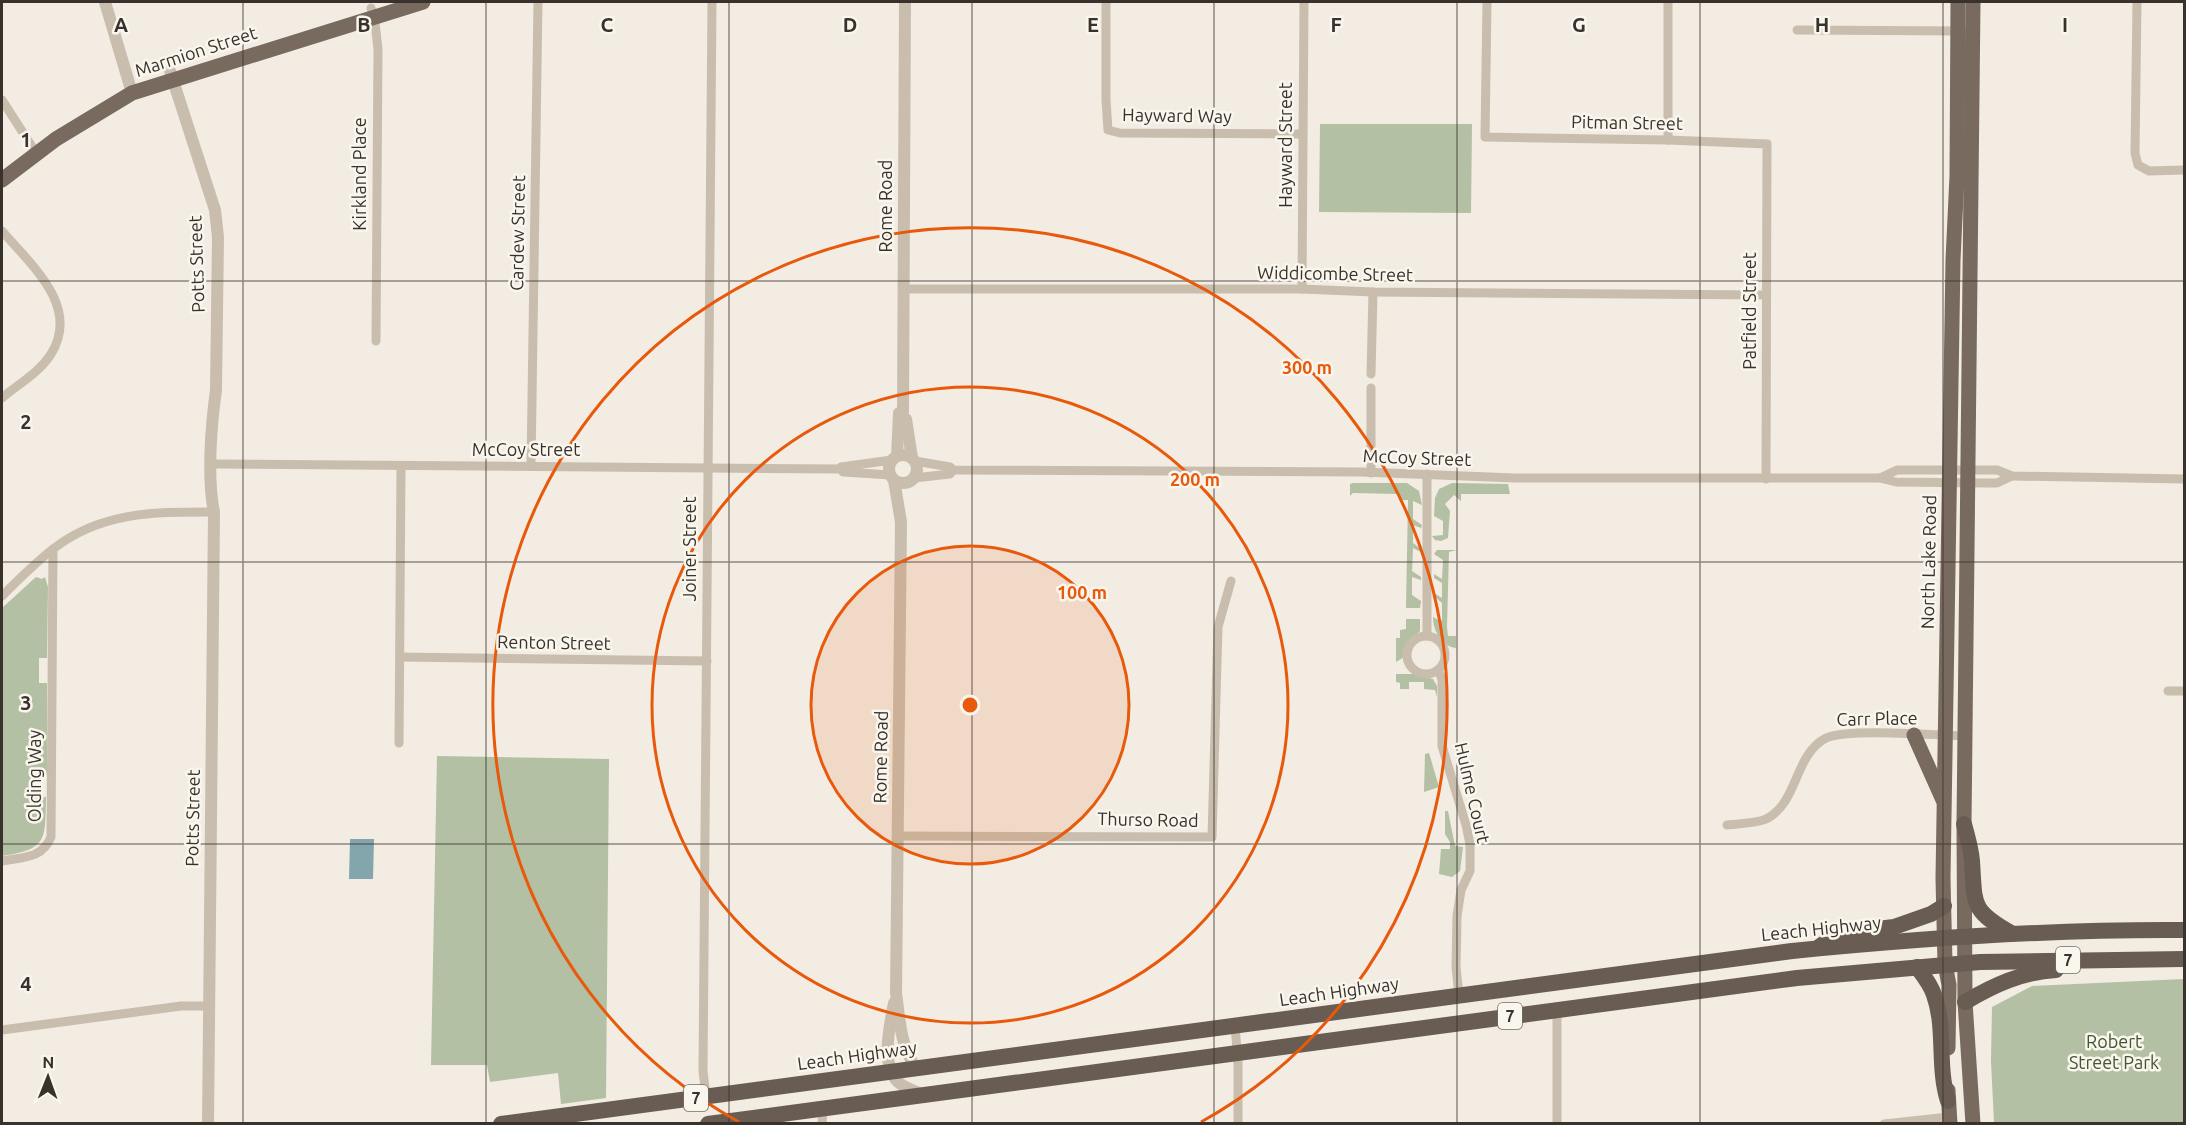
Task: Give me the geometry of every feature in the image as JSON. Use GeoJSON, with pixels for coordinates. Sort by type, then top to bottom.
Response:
{"type":"FeatureCollection","features":[{"type":"Feature","properties":{"kind":"highway"},"geometry":{"type":"LineString","coordinates":[[1964,824],[1972,860],[1975,901],[1989,921],[2011,933]]}},
{"type":"Feature","properties":{"kind":"highway"},"geometry":{"type":"LineString","coordinates":[[1818,948],[1837,934],[1894,927],[1930,914],[1944,906]]}},
{"type":"Feature","properties":{"kind":"highway","name":"Leach Highway"},"geometry":{"type":"LineString","coordinates":[[501,1124],[1818,948],[1964,935],[2097,930],[2184,930]]}},
{"type":"Feature","properties":{"kind":"highway"},"geometry":{"type":"LineString","coordinates":[[1965,1002],[1995,985],[2015,977],[2042,971],[2150,967],[2178,959]]}},
{"type":"Feature","properties":{"kind":"highway","name":"7"},"geometry":{"type":"LineString","coordinates":[[708,1124],[823,1116],[923,1095],[1797,978],[1965,963],[2178,959]]}},
{"type":"Feature","properties":{"kind":"highway"},"geometry":{"type":"LineString","coordinates":[[1917,967],[1934,994],[1940,1026],[1942,1084],[1949,1114]]}},
{"type":"Feature","properties":{"kind":"highway"},"geometry":{"type":"LineString","coordinates":[[1654,969],[1657,997]]}},
{"type":"Feature","properties":{"kind":"main road","name":"Marmion Street"},"geometry":{"type":"LineString","coordinates":[[372,12],[394,2]]}},
{"type":"Feature","properties":{"kind":"main road","name":"Marmion Street"},"geometry":{"type":"LineString","coordinates":[[2,180],[34,149],[76,115],[131,89],[372,12],[423,2]]}},
{"type":"Feature","properties":{"kind":"main road","name":"North Lake Road"},"geometry":{"type":"LineString","coordinates":[[1949,1114],[1949,985],[1945,964],[1944,906],[1958,2]]}},
{"type":"Feature","properties":{"kind":"main road","name":"North Lake Road"},"geometry":{"type":"LineString","coordinates":[[1973,2],[1964,736],[1965,1002],[1973,1124]]}},
{"type":"Feature","properties":{"kind":"main road","name":"Marmion Street"},"geometry":{"type":"LineString","coordinates":[[2,169],[34,149]]}},
{"type":"Feature","properties":{"kind":"main road"},"geometry":{"type":"LineString","coordinates":[[1914,735],[1945,802]]}},
{"type":"Feature","properties":{"kind":"street"},"geometry":{"type":"LineString","coordinates":[[105,2],[131,89]]}},
{"type":"Feature","properties":{"kind":"street","name":"Cardew Street"},"geometry":{"type":"LineString","coordinates":[[531,465],[538,2]]}},
{"type":"Feature","properties":{"kind":"street","name":"Joiner Street"},"geometry":{"type":"LineString","coordinates":[[706,1096],[703,1071],[712,2]]}},
{"type":"Feature","properties":{"kind":"street","name":"Rome Road"},"geometry":{"type":"LineString","coordinates":[[905,2],[903,411],[906,413],[907,435],[914,459]]}},
{"type":"Feature","properties":{"kind":"street","name":"Hayward Way"},"geometry":{"type":"LineString","coordinates":[[1106,2],[1108,130],[1120,133],[1302,134]]}},
{"type":"Feature","properties":{"kind":"street","name":"Hayward Street"},"geometry":{"type":"LineString","coordinates":[[1302,289],[1304,2]]}},
{"type":"Feature","properties":{"kind":"street","name":"Pitman Street"},"geometry":{"type":"LineString","coordinates":[[1487,2],[1485,137],[1767,144]]}},
{"type":"Feature","properties":{"kind":"street"},"geometry":{"type":"LineString","coordinates":[[1668,2],[1668,140]]}},
{"type":"Feature","properties":{"kind":"street"},"geometry":{"type":"LineString","coordinates":[[2137,2],[2135,153],[2138,165],[2149,171],[2184,170]]}},
{"type":"Feature","properties":{"kind":"street","name":"Kirkland Place"},"geometry":{"type":"LineString","coordinates":[[372,12],[378,49],[376,341]]}},
{"type":"Feature","properties":{"kind":"street"},"geometry":{"type":"LineString","coordinates":[[1797,30],[1973,31]]}},
{"type":"Feature","properties":{"kind":"street","name":"Potts Street"},"geometry":{"type":"LineString","coordinates":[[172,75],[214,210],[218,237],[216,390],[213,413],[215,464],[211,496],[214,512],[208,1124]]}},
{"type":"Feature","properties":{"kind":"street"},"geometry":{"type":"LineString","coordinates":[[2,100],[34,149]]}},
{"type":"Feature","properties":{"kind":"street","name":"Patfield Street"},"geometry":{"type":"LineString","coordinates":[[1766,479],[1767,144]]}},
{"type":"Feature","properties":{"kind":"street"},"geometry":{"type":"LineString","coordinates":[[2,231],[56,298],[59,329],[50,355],[2,398]]}},
{"type":"Feature","properties":{"kind":"street","name":"Widdicombe Street"},"geometry":{"type":"LineString","coordinates":[[903,289],[1302,289],[1766,295]]}},
{"type":"Feature","properties":{"kind":"street"},"geometry":{"type":"LineString","coordinates":[[1371,374],[1373,291]]}},
{"type":"Feature","properties":{"kind":"street"},"geometry":{"type":"LineString","coordinates":[[1371,387],[1371,473]]}},
{"type":"Feature","properties":{"kind":"street","name":"Rome Road"},"geometry":{"type":"LineString","coordinates":[[895,458],[899,413],[903,411]]}},
{"type":"Feature","properties":{"kind":"street"},"geometry":{"type":"LineString","coordinates":[[906,455],[914,459],[917,471],[911,480],[901,483],[892,478],[889,466],[895,458],[906,455]]}},
{"type":"Feature","properties":{"kind":"street","name":"McCoy Street"},"geometry":{"type":"LineString","coordinates":[[215,464],[401,467],[531,465],[707,470],[840,469],[895,458]]}},
{"type":"Feature","properties":{"kind":"street","name":"McCoy Street"},"geometry":{"type":"LineString","coordinates":[[914,459],[950,467],[953,470],[1371,473],[1515,478],[1880,478],[1896,482],[1967,476],[1997,470],[2012,476],[2184,479]]}},
{"type":"Feature","properties":{"kind":"street"},"geometry":{"type":"LineString","coordinates":[[399,743],[401,467]]}},
{"type":"Feature","properties":{"kind":"street","name":"McCoy Street"},"geometry":{"type":"LineString","coordinates":[[840,469],[842,472],[892,478]]}},
{"type":"Feature","properties":{"kind":"street","name":"McCoy Street"},"geometry":{"type":"LineString","coordinates":[[911,480],[950,474],[953,470]]}},
{"type":"Feature","properties":{"kind":"street"},"geometry":{"type":"LineString","coordinates":[[1427,474],[1427,636]]}},
{"type":"Feature","properties":{"kind":"street","name":"Rome Road"},"geometry":{"type":"LineString","coordinates":[[892,478],[901,522],[896,993],[901,1040],[909,1059],[916,1068]]}},
{"type":"Feature","properties":{"kind":"street","name":"Rome Road"},"geometry":{"type":"LineString","coordinates":[[901,522],[911,480]]}},
{"type":"Feature","properties":{"kind":"street"},"geometry":{"type":"LineString","coordinates":[[2,596],[53,549],[78,533],[102,522],[157,512],[214,512]]}},
{"type":"Feature","properties":{"kind":"street","name":"Olding Way"},"geometry":{"type":"LineString","coordinates":[[2,861],[35,855],[46,849],[51,837],[53,549]]}},
{"type":"Feature","properties":{"kind":"street","name":"Thurso Road"},"geometry":{"type":"LineString","coordinates":[[898,836],[1212,837],[1218,627],[1231,581]]}},
{"type":"Feature","properties":{"kind":"street"},"geometry":{"type":"LineString","coordinates":[[1427,636],[1437,640],[1444,648],[1445,658],[1438,669],[1434,672],[1423,673],[1413,668],[1408,653],[1416,639],[1427,636]]}},
{"type":"Feature","properties":{"kind":"street","name":"Renton Street"},"geometry":{"type":"LineString","coordinates":[[400,657],[707,661]]}},
{"type":"Feature","properties":{"kind":"street","name":"Hulme Court"},"geometry":{"type":"LineString","coordinates":[[1438,669],[1442,679],[1442,746],[1470,844],[1470,871],[1460,895],[1457,916],[1456,967],[1459,995]]}},
{"type":"Feature","properties":{"kind":"street"},"geometry":{"type":"LineString","coordinates":[[2168,691],[2184,691]]}},
{"type":"Feature","properties":{"kind":"street","name":"Carr Place"},"geometry":{"type":"LineString","coordinates":[[1727,825],[1767,819],[1788,799],[1809,752],[1827,737],[1848,733],[1964,736]]}},
{"type":"Feature","properties":{"kind":"street","name":"Rome Road"},"geometry":{"type":"LineString","coordinates":[[891,1071],[888,1053],[896,993]]}},
{"type":"Feature","properties":{"kind":"street"},"geometry":{"type":"LineString","coordinates":[[2,1029],[181,1006],[209,1006]]}},
{"type":"Feature","properties":{"kind":"street"},"geometry":{"type":"LineString","coordinates":[[1557,1010],[1557,1124]]}},
{"type":"Feature","properties":{"kind":"street"},"geometry":{"type":"LineString","coordinates":[[1235,1025],[1238,1053],[1238,1124]]}},
{"type":"Feature","properties":{"kind":"street"},"geometry":{"type":"LineString","coordinates":[[891,1071],[900,1083],[923,1095]]}},
{"type":"Feature","properties":{"kind":"street"},"geometry":{"type":"LineString","coordinates":[[1884,1124],[1949,1114]]}},
{"type":"Feature","properties":{"kind":"green space"},"geometry":{"type":"Polygon","coordinates":[[[1320,124],[1472,124],[1471,213],[1319,212],[1320,124]]]}},
{"type":"Feature","properties":{"kind":"green space"},"geometry":{"type":"Polygon","coordinates":[[[1407,483],[1419,491],[1422,505],[1413,501],[1413,519],[1422,525],[1421,528],[1413,525],[1413,543],[1421,549],[1421,552],[1413,548],[1412,571],[1421,577],[1421,580],[1412,577],[1412,595],[1421,601],[1420,608],[1406,608],[1408,500],[1399,500],[1398,494],[1353,493],[1350,496],[1350,484],[1407,483]]]}},
{"type":"Feature","properties":{"kind":"green space"},"geometry":{"type":"Polygon","coordinates":[[[1452,483],[1508,484],[1510,494],[1461,494],[1461,501],[1454,495],[1445,504],[1450,511],[1448,538],[1441,541],[1435,540],[1432,536],[1443,535],[1443,521],[1434,516],[1435,498],[1439,489],[1452,483]]]}},
{"type":"Feature","properties":{"kind":"green space"},"geometry":{"type":"Polygon","coordinates":[[[1437,550],[1457,550],[1449,552],[1447,627],[1448,636],[1456,636],[1456,648],[1442,641],[1433,622],[1433,617],[1442,620],[1442,603],[1434,596],[1434,593],[1442,598],[1442,583],[1434,578],[1434,574],[1442,579],[1443,560],[1434,554],[1437,550]]]}},
{"type":"Feature","properties":{"kind":"green space"},"geometry":{"type":"Polygon","coordinates":[[[36,577],[42,579],[45,577],[48,587],[47,658],[39,658],[39,683],[47,683],[47,775],[37,776],[37,797],[46,797],[44,833],[36,846],[2,856],[2,608],[36,577]]]}},
{"type":"Feature","properties":{"kind":"green space"},"geometry":{"type":"Polygon","coordinates":[[[1406,619],[1420,619],[1420,631],[1407,644],[1404,657],[1396,662],[1396,638],[1400,638],[1400,630],[1406,629],[1406,619]]]}},
{"type":"Feature","properties":{"kind":"green space"},"geometry":{"type":"Polygon","coordinates":[[[1396,674],[1414,674],[1433,679],[1437,686],[1437,697],[1435,690],[1424,689],[1424,682],[1409,682],[1409,689],[1400,689],[1400,683],[1396,682],[1396,674]]]}},
{"type":"Feature","properties":{"kind":"green space"},"geometry":{"type":"Polygon","coordinates":[[[1429,753],[1439,787],[1424,792],[1425,754],[1429,753]]]}},
{"type":"Feature","properties":{"kind":"green space"},"geometry":{"type":"Polygon","coordinates":[[[437,756],[609,759],[606,1098],[561,1104],[558,1073],[490,1082],[487,1065],[431,1065],[437,756]]]}},
{"type":"Feature","properties":{"kind":"green space"},"geometry":{"type":"Polygon","coordinates":[[[1445,811],[1448,811],[1455,846],[1463,847],[1460,871],[1452,877],[1439,874],[1441,849],[1450,849],[1450,842],[1445,834],[1445,811]]]}},
{"type":"Feature","properties":{"kind":"green space","name":"Robert Street Park"},"geometry":{"type":"Polygon","coordinates":[[[2184,979],[2184,1123],[1994,1123],[1991,1061],[1992,1007],[2032,986],[2184,979]]]}},
{"type":"Feature","properties":{"kind":"water"},"geometry":{"type":"Polygon","coordinates":[[[350,839],[374,839],[373,879],[349,879],[350,839]]]}}]}
